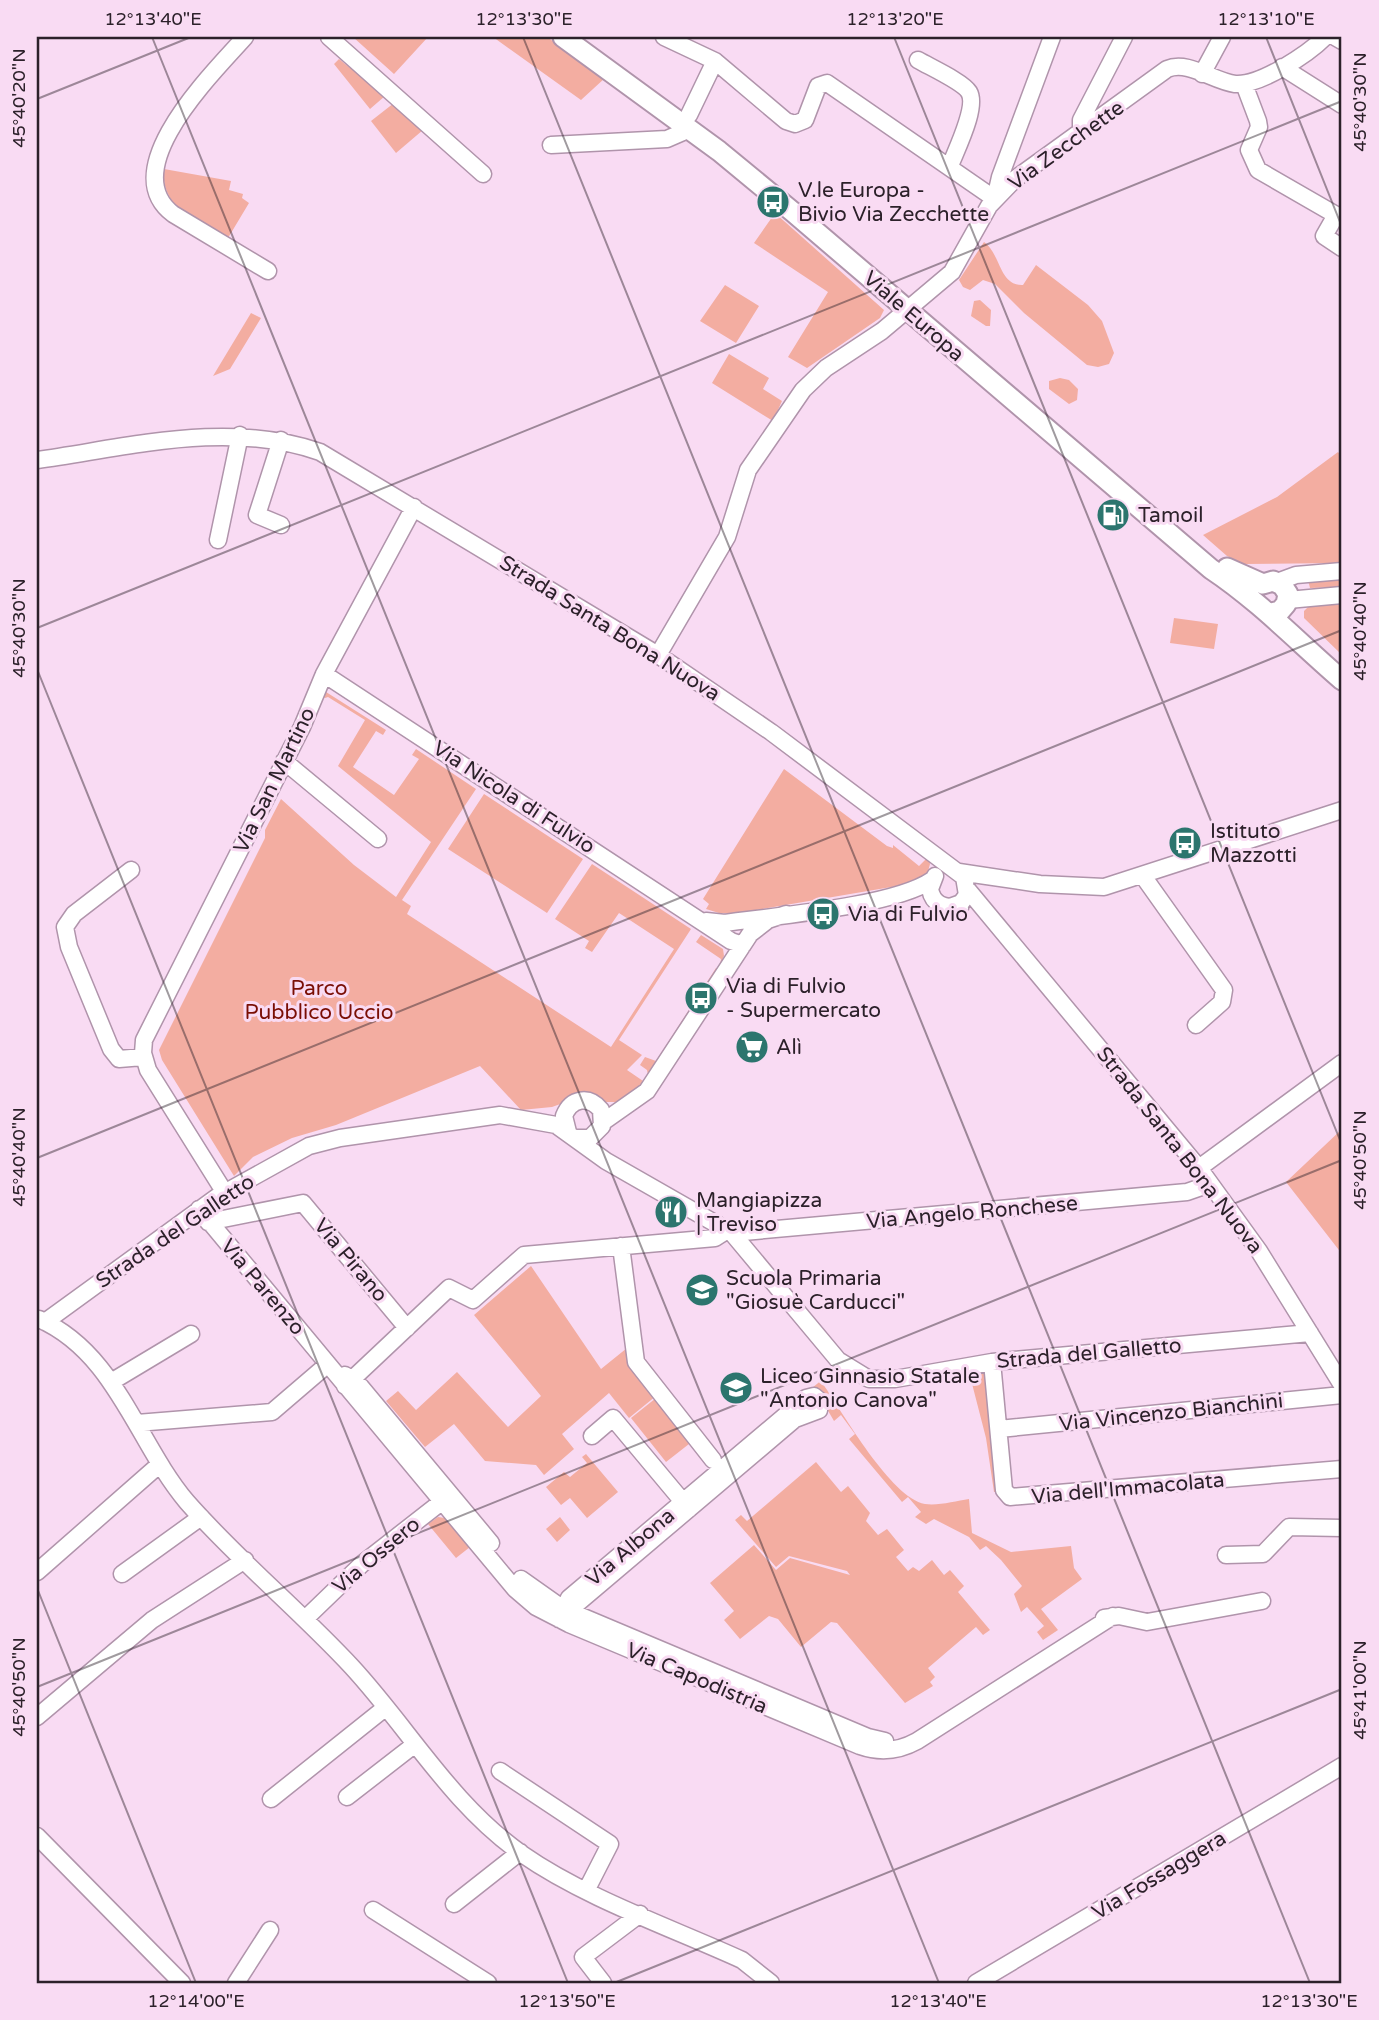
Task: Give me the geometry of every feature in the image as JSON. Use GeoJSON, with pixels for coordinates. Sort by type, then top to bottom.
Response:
{"type":"FeatureCollection","features":[{"type":"Feature","properties":{"kind":"main road","name":"Viale Europa"},"geometry":{"type":"LineString","coordinates":[[563,37],[689,122]]}},
{"type":"Feature","properties":{"kind":"main road","name":"Viale Europa"},"geometry":{"type":"LineString","coordinates":[[582,37],[689,122],[1223,566],[1286,589],[1275,606]]}},
{"type":"Feature","properties":{"kind":"main road","name":"Viale Europa"},"geometry":{"type":"LineString","coordinates":[[912,307],[1202,561],[1275,606],[1302,635],[1342,670]]}},
{"type":"Feature","properties":{"kind":"main road"},"geometry":{"type":"LineString","coordinates":[[1270,583],[1256,596],[1275,606]]}},
{"type":"Feature","properties":{"kind":"main road","name":"Viale Europa"},"geometry":{"type":"LineString","coordinates":[[1275,606],[1291,637],[1342,680]]}},
{"type":"Feature","properties":{"kind":"street"},"geometry":{"type":"LineString","coordinates":[[245,37],[176,115],[156,168],[155,189],[160,203],[173,214],[268,271]]}},
{"type":"Feature","properties":{"kind":"street"},"geometry":{"type":"LineString","coordinates":[[329,37],[483,174]]}},
{"type":"Feature","properties":{"kind":"street"},"geometry":{"type":"LineString","coordinates":[[664,37],[715,61],[789,122],[799,124],[805,120],[818,86],[827,83],[995,199],[1000,177],[1052,37]]}},
{"type":"Feature","properties":{"kind":"street"},"geometry":{"type":"LineString","coordinates":[[1082,132],[1081,120],[1124,37]]}},
{"type":"Feature","properties":{"kind":"street"},"geometry":{"type":"LineString","coordinates":[[1202,74],[1222,37]]}},
{"type":"Feature","properties":{"kind":"street"},"geometry":{"type":"LineString","coordinates":[[1325,37],[1282,67],[1244,84],[1259,127],[1249,150],[1256,166],[1336,215],[1324,236],[1342,248]]}},
{"type":"Feature","properties":{"kind":"street"},"geometry":{"type":"LineString","coordinates":[[1335,37],[1342,41]]}},
{"type":"Feature","properties":{"kind":"street"},"geometry":{"type":"LineString","coordinates":[[918,60],[964,87],[971,97],[970,113],[950,166]]}},
{"type":"Feature","properties":{"kind":"street"},"geometry":{"type":"LineString","coordinates":[[551,145],[667,139],[689,122],[715,61]]}},
{"type":"Feature","properties":{"kind":"street","name":"Via Zecchette"},"geometry":{"type":"LineString","coordinates":[[658,655],[727,537],[748,470],[793,402],[813,378],[912,307],[958,264],[995,199],[1015,179],[1167,68],[1177,66],[1244,84]]}},
{"type":"Feature","properties":{"kind":"street"},"geometry":{"type":"LineString","coordinates":[[1282,67],[1342,105]]}},
{"type":"Feature","properties":{"kind":"street"},"geometry":{"type":"LineString","coordinates":[[218,541],[240,435]]}},
{"type":"Feature","properties":{"kind":"street","name":"Strada Santa Bona Nuova"},"geometry":{"type":"LineString","coordinates":[[37,460],[205,437],[240,435],[281,440],[332,458],[658,655],[771,732],[922,846],[962,880],[1199,1168],[1259,1251],[1342,1385]]}},
{"type":"Feature","properties":{"kind":"street"},"geometry":{"type":"LineString","coordinates":[[281,440],[257,515],[281,525]]}},
{"type":"Feature","properties":{"kind":"street","name":"Via San Martino"},"geometry":{"type":"LineString","coordinates":[[143,1057],[144,1040],[158,1008],[284,761],[324,674],[414,507]]}},
{"type":"Feature","properties":{"kind":"street"},"geometry":{"type":"LineString","coordinates":[[1270,583],[1296,575],[1342,572]]}},
{"type":"Feature","properties":{"kind":"street"},"geometry":{"type":"LineString","coordinates":[[1275,606],[1342,595]]}},
{"type":"Feature","properties":{"kind":"street","name":"Via Nicola di Fulvio"},"geometry":{"type":"LineString","coordinates":[[324,674],[704,920],[724,929],[743,944]]}},
{"type":"Feature","properties":{"kind":"street"},"geometry":{"type":"LineString","coordinates":[[284,761],[378,839]]}},
{"type":"Feature","properties":{"kind":"street"},"geometry":{"type":"LineString","coordinates":[[733,960],[724,929],[786,914],[910,892],[941,871],[962,880],[988,878],[1093,888],[1143,876],[1342,810]]}},
{"type":"Feature","properties":{"kind":"street"},"geometry":{"type":"LineString","coordinates":[[922,846],[933,860],[931,895],[945,906],[961,903],[962,880]]}},
{"type":"Feature","properties":{"kind":"street"},"geometry":{"type":"LineString","coordinates":[[131,870],[74,914],[65,927],[69,947],[111,1049],[119,1059],[143,1057],[152,1077],[225,1193]]}},
{"type":"Feature","properties":{"kind":"street"},"geometry":{"type":"LineString","coordinates":[[1143,876],[1224,990],[1222,1002],[1196,1025]]}},
{"type":"Feature","properties":{"kind":"street"},"geometry":{"type":"LineString","coordinates":[[887,896],[907,895],[978,912],[1000,927]]}},
{"type":"Feature","properties":{"kind":"street"},"geometry":{"type":"LineString","coordinates":[[629,1104],[580,1100],[569,1106],[564,1116],[573,1135],[590,1138],[629,1104],[639,1099],[652,1084],[743,944],[763,923],[786,914]]}},
{"type":"Feature","properties":{"kind":"street"},"geometry":{"type":"LineString","coordinates":[[1199,1168],[1342,1063]]}},
{"type":"Feature","properties":{"kind":"street"},"geometry":{"type":"LineString","coordinates":[[592,1102],[601,1110],[603,1150],[615,1166]]}},
{"type":"Feature","properties":{"kind":"street","name":"Strada del Galletto"},"geometry":{"type":"LineString","coordinates":[[41,1320],[204,1215],[225,1193],[300,1151],[328,1140],[470,1118],[516,1116],[569,1106]]}},
{"type":"Feature","properties":{"kind":"street","name":"Strada del Galletto"},"geometry":{"type":"LineString","coordinates":[[516,1116],[544,1121],[573,1135],[615,1166],[729,1232],[838,1360],[860,1376],[883,1380],[992,1362],[1310,1332]]}},
{"type":"Feature","properties":{"kind":"street","name":"Via Angelo Ronchese"},"geometry":{"type":"LineString","coordinates":[[729,1232],[1187,1192],[1210,1184]]}},
{"type":"Feature","properties":{"kind":"street","name":"Via Pirano"},"geometry":{"type":"LineString","coordinates":[[204,1215],[303,1203],[407,1328]]}},
{"type":"Feature","properties":{"kind":"street","name":"Via Parenzo"},"geometry":{"type":"LineString","coordinates":[[204,1215],[328,1364],[349,1383]]}},
{"type":"Feature","properties":{"kind":"street"},"geometry":{"type":"LineString","coordinates":[[690,1238],[701,1232],[710,1221]]}},
{"type":"Feature","properties":{"kind":"street"},"geometry":{"type":"LineString","coordinates":[[349,1383],[449,1289],[473,1300],[524,1255],[690,1238],[715,1238],[729,1232]]}},
{"type":"Feature","properties":{"kind":"street"},"geometry":{"type":"LineString","coordinates":[[621,1246],[636,1362],[713,1460]]}},
{"type":"Feature","properties":{"kind":"street"},"geometry":{"type":"LineString","coordinates":[[41,1320],[74,1343],[111,1382],[160,1464],[201,1517],[351,1666],[469,1810],[520,1852],[587,1889],[742,1960],[770,1983]]}},
{"type":"Feature","properties":{"kind":"street"},"geometry":{"type":"LineString","coordinates":[[111,1382],[191,1334]]}},
{"type":"Feature","properties":{"kind":"street","name":"Via dell'Immacolata"},"geometry":{"type":"LineString","coordinates":[[992,1362],[1004,1490],[1014,1498],[1342,1469]]}},
{"type":"Feature","properties":{"kind":"street"},"geometry":{"type":"LineString","coordinates":[[137,1423],[272,1412],[328,1364]]}},
{"type":"Feature","properties":{"kind":"street","name":"Via Capodistria"},"geometry":{"type":"LineString","coordinates":[[349,1383],[446,1498],[522,1581],[563,1613],[860,1746],[884,1751],[917,1741],[1113,1616]]}},
{"type":"Feature","properties":{"kind":"street","name":"Via Vincenzo Bianchini"},"geometry":{"type":"LineString","coordinates":[[999,1429],[1342,1395]]}},
{"type":"Feature","properties":{"kind":"street","name":"Via Albona"},"geometry":{"type":"LineString","coordinates":[[563,1613],[806,1398],[818,1398],[819,1410],[795,1419],[686,1505]]}},
{"type":"Feature","properties":{"kind":"street","name":"Via Albona"},"geometry":{"type":"LineString","coordinates":[[592,1436],[613,1418],[686,1505]]}},
{"type":"Feature","properties":{"kind":"street"},"geometry":{"type":"LineString","coordinates":[[37,1572],[160,1464]]}},
{"type":"Feature","properties":{"kind":"street","name":"Via Capodistria"},"geometry":{"type":"LineString","coordinates":[[446,1498],[515,1589],[536,1607],[597,1623],[863,1736],[888,1741],[914,1733],[1089,1621],[1113,1616],[1147,1622],[1262,1601]]}},
{"type":"Feature","properties":{"kind":"street","name":"Via Ossero"},"geometry":{"type":"LineString","coordinates":[[304,1619],[362,1564],[446,1498]]}},
{"type":"Feature","properties":{"kind":"street"},"geometry":{"type":"LineString","coordinates":[[122,1574],[201,1517]]}},
{"type":"Feature","properties":{"kind":"street"},"geometry":{"type":"LineString","coordinates":[[1226,1555],[1263,1554],[1289,1527],[1342,1528]]}},
{"type":"Feature","properties":{"kind":"street"},"geometry":{"type":"LineString","coordinates":[[37,1717],[152,1620],[245,1560]]}},
{"type":"Feature","properties":{"kind":"street","name":"Via Albona"},"geometry":{"type":"LineString","coordinates":[[544,1598],[583,1593]]}},
{"type":"Feature","properties":{"kind":"street","name":"Via Albona"},"geometry":{"type":"LineString","coordinates":[[583,1593],[597,1623]]}},
{"type":"Feature","properties":{"kind":"street"},"geometry":{"type":"LineString","coordinates":[[271,1798],[385,1708]]}},
{"type":"Feature","properties":{"kind":"street"},"geometry":{"type":"LineString","coordinates":[[347,1797],[414,1745]]}},
{"type":"Feature","properties":{"kind":"street","name":"Via Fossaggera"},"geometry":{"type":"LineString","coordinates":[[976,1983],[1342,1766]]}},
{"type":"Feature","properties":{"kind":"street"},"geometry":{"type":"LineString","coordinates":[[500,1771],[610,1844],[587,1889]]}},
{"type":"Feature","properties":{"kind":"street"},"geometry":{"type":"LineString","coordinates":[[37,1836],[181,1983]]}},
{"type":"Feature","properties":{"kind":"street"},"geometry":{"type":"LineString","coordinates":[[454,1904],[520,1852]]}},
{"type":"Feature","properties":{"kind":"street"},"geometry":{"type":"LineString","coordinates":[[373,1910],[488,1983]]}},
{"type":"Feature","properties":{"kind":"street"},"geometry":{"type":"LineString","coordinates":[[603,1983],[583,1957],[640,1914]]}},
{"type":"Feature","properties":{"kind":"street"},"geometry":{"type":"LineString","coordinates":[[236,1983],[270,1930]]}},
{"type":"Feature","properties":{"kind":"green space"},"geometry":{"type":"Polygon","coordinates":[[[353,37],[428,37],[394,74],[353,37]]]}},
{"type":"Feature","properties":{"kind":"green space"},"geometry":{"type":"Polygon","coordinates":[[[493,37],[547,37],[605,78],[581,100],[493,37]]]}},
{"type":"Feature","properties":{"kind":"green space"},"geometry":{"type":"Polygon","coordinates":[[[339,59],[350,68],[352,66],[385,96],[370,109],[334,64],[339,59]]]}},
{"type":"Feature","properties":{"kind":"green space"},"geometry":{"type":"Polygon","coordinates":[[[394,103],[423,130],[396,153],[371,121],[394,103]]]}},
{"type":"Feature","properties":{"kind":"green space"},"geometry":{"type":"Polygon","coordinates":[[[164,169],[231,181],[229,190],[243,194],[242,198],[249,203],[228,238],[183,212],[175,204],[164,183],[164,169]]]}},
{"type":"Feature","properties":{"kind":"green space"},"geometry":{"type":"Polygon","coordinates":[[[775,213],[884,310],[880,318],[807,368],[788,357],[828,292],[754,243],[775,213]]]}},
{"type":"Feature","properties":{"kind":"green space"},"geometry":{"type":"Polygon","coordinates":[[[984,242],[990,247],[1005,275],[1015,284],[1023,285],[1036,265],[1088,305],[1102,321],[1114,353],[1109,364],[1098,367],[1087,365],[1024,313],[995,284],[983,280],[970,290],[963,287],[959,280],[984,242]]]}},
{"type":"Feature","properties":{"kind":"green space"},"geometry":{"type":"Polygon","coordinates":[[[725,285],[759,306],[736,343],[700,321],[725,285]]]}},
{"type":"Feature","properties":{"kind":"green space"},"geometry":{"type":"Polygon","coordinates":[[[980,300],[991,310],[990,326],[971,316],[974,301],[980,300]]]}},
{"type":"Feature","properties":{"kind":"green space"},"geometry":{"type":"Polygon","coordinates":[[[251,313],[261,318],[230,369],[213,376],[251,313]]]}},
{"type":"Feature","properties":{"kind":"green space"},"geometry":{"type":"Polygon","coordinates":[[[729,354],[769,378],[763,389],[782,401],[773,421],[712,383],[729,354]]]}},
{"type":"Feature","properties":{"kind":"green space"},"geometry":{"type":"Polygon","coordinates":[[[1060,378],[1069,380],[1078,389],[1077,400],[1069,404],[1049,389],[1049,381],[1060,378]]]}},
{"type":"Feature","properties":{"kind":"green space"},"geometry":{"type":"Polygon","coordinates":[[[1338,452],[1342,457],[1342,563],[1244,564],[1227,556],[1203,535],[1277,497],[1338,452]]]}},
{"type":"Feature","properties":{"kind":"green space"},"geometry":{"type":"Polygon","coordinates":[[[1342,579],[1342,587],[1310,588],[1308,580],[1342,579]]]}},
{"type":"Feature","properties":{"kind":"green space"},"geometry":{"type":"Polygon","coordinates":[[[1342,603],[1342,655],[1304,618],[1304,611],[1309,606],[1342,603]]]}},
{"type":"Feature","properties":{"kind":"green space"},"geometry":{"type":"Polygon","coordinates":[[[1174,618],[1218,624],[1214,649],[1170,643],[1174,618]]]}},
{"type":"Feature","properties":{"kind":"green space","name":"Parco Pubblico Uccio"},"geometry":{"type":"Polygon","coordinates":[[[326,692],[386,730],[383,735],[376,731],[353,767],[394,795],[419,759],[412,755],[416,749],[476,789],[402,900],[411,906],[407,914],[611,1047],[674,949],[619,913],[592,952],[585,948],[589,941],[555,919],[592,864],[691,929],[619,1040],[642,1055],[627,1070],[646,1083],[624,1100],[617,1102],[566,1102],[552,1107],[521,1110],[480,1066],[336,1125],[292,1138],[253,1157],[234,1176],[162,1060],[159,1050],[265,838],[265,830],[281,799],[354,865],[396,897],[431,842],[338,766],[365,720],[321,695],[326,692]]]}},
{"type":"Feature","properties":{"kind":"green space"},"geometry":{"type":"Polygon","coordinates":[[[784,769],[887,846],[893,848],[893,845],[919,866],[928,857],[930,864],[927,875],[909,884],[739,913],[719,913],[706,909],[709,904],[703,899],[784,769]]]}},
{"type":"Feature","properties":{"kind":"green space"},"geometry":{"type":"Polygon","coordinates":[[[484,794],[583,859],[547,913],[448,849],[484,794]]]}},
{"type":"Feature","properties":{"kind":"green space"},"geometry":{"type":"Polygon","coordinates":[[[701,935],[723,949],[724,956],[720,965],[721,959],[696,942],[701,935]]]}},
{"type":"Feature","properties":{"kind":"green space"},"geometry":{"type":"Polygon","coordinates":[[[716,968],[648,1075],[647,1070],[640,1065],[645,1057],[656,1061],[716,968]]]}},
{"type":"Feature","properties":{"kind":"green space"},"geometry":{"type":"Polygon","coordinates":[[[1342,1129],[1342,1254],[1286,1182],[1342,1129]]]}},
{"type":"Feature","properties":{"kind":"green space"},"geometry":{"type":"Polygon","coordinates":[[[531,1266],[601,1369],[627,1348],[656,1396],[629,1418],[609,1393],[562,1434],[574,1449],[544,1475],[536,1465],[485,1461],[454,1424],[425,1447],[386,1401],[398,1391],[416,1410],[457,1372],[508,1427],[541,1396],[474,1315],[531,1266]]]}},
{"type":"Feature","properties":{"kind":"green space"},"geometry":{"type":"Polygon","coordinates":[[[969,1372],[987,1372],[1000,1491],[994,1492],[986,1438],[969,1372]]]}},
{"type":"Feature","properties":{"kind":"green space"},"geometry":{"type":"Polygon","coordinates":[[[823,1379],[823,1384],[869,1453],[898,1487],[912,1498],[925,1504],[969,1499],[972,1533],[1011,1552],[1071,1546],[1074,1568],[1082,1579],[1041,1609],[1058,1630],[1043,1640],[1037,1632],[1044,1626],[1027,1607],[1021,1612],[1014,1594],[1022,1586],[1001,1560],[986,1546],[980,1550],[969,1537],[934,1519],[926,1524],[915,1517],[921,1512],[908,1497],[902,1502],[849,1439],[855,1434],[841,1415],[834,1421],[827,1409],[801,1397],[823,1379]]]}},
{"type":"Feature","properties":{"kind":"green space"},"geometry":{"type":"Polygon","coordinates":[[[656,1398],[689,1440],[689,1444],[666,1462],[631,1418],[656,1398]]]}},
{"type":"Feature","properties":{"kind":"green space"},"geometry":{"type":"Polygon","coordinates":[[[586,1454],[618,1492],[587,1518],[570,1498],[561,1505],[546,1487],[564,1472],[570,1477],[587,1463],[582,1457],[586,1454]]]}},
{"type":"Feature","properties":{"kind":"green space"},"geometry":{"type":"Polygon","coordinates":[[[816,1462],[841,1492],[848,1486],[870,1513],[866,1521],[878,1535],[887,1529],[904,1550],[896,1557],[908,1571],[913,1567],[919,1571],[932,1560],[944,1575],[950,1570],[964,1586],[958,1592],[990,1630],[983,1635],[976,1627],[928,1668],[935,1677],[930,1682],[933,1686],[905,1703],[837,1623],[831,1622],[801,1647],[778,1619],[769,1616],[740,1639],[724,1620],[734,1611],[710,1583],[754,1545],[776,1570],[790,1558],[850,1575],[847,1571],[789,1556],[776,1567],[735,1520],[741,1515],[747,1521],[816,1462]]]}},
{"type":"Feature","properties":{"kind":"green space"},"geometry":{"type":"Polygon","coordinates":[[[438,1517],[445,1518],[470,1547],[456,1558],[428,1524],[438,1517]]]}},
{"type":"Feature","properties":{"kind":"green space"},"geometry":{"type":"Polygon","coordinates":[[[560,1517],[570,1530],[557,1542],[546,1529],[560,1517]]]}},
{"type":"Feature","properties":{"kind":"place","name":"V.le Europa - Bivio Via Zecchette"},"geometry":{"type":"Point","coordinates":[773,202]}},
{"type":"Feature","properties":{"kind":"place","name":"Tamoil"},"geometry":{"type":"Point","coordinates":[1113,515]}},
{"type":"Feature","properties":{"kind":"place","name":"Istituto Mazzotti"},"geometry":{"type":"Point","coordinates":[1185,843]}},
{"type":"Feature","properties":{"kind":"place","name":"Via di Fulvio"},"geometry":{"type":"Point","coordinates":[823,914]}},
{"type":"Feature","properties":{"kind":"place","name":"Via di Fulvio - Supermercato"},"geometry":{"type":"Point","coordinates":[701,998]}},
{"type":"Feature","properties":{"kind":"place","name":"Alì"},"geometry":{"type":"Point","coordinates":[752,1047]}},
{"type":"Feature","properties":{"kind":"place","name":"Mangiapizza | Treviso"},"geometry":{"type":"Point","coordinates":[671,1212]}},
{"type":"Feature","properties":{"kind":"place","name":"Scuola Primaria \"Giosuè Carducci\""},"geometry":{"type":"Point","coordinates":[702,1290]}},
{"type":"Feature","properties":{"kind":"place","name":"Liceo Ginnasio Statale \"Antonio Canova\""},"geometry":{"type":"Point","coordinates":[736,1388]}}]}
